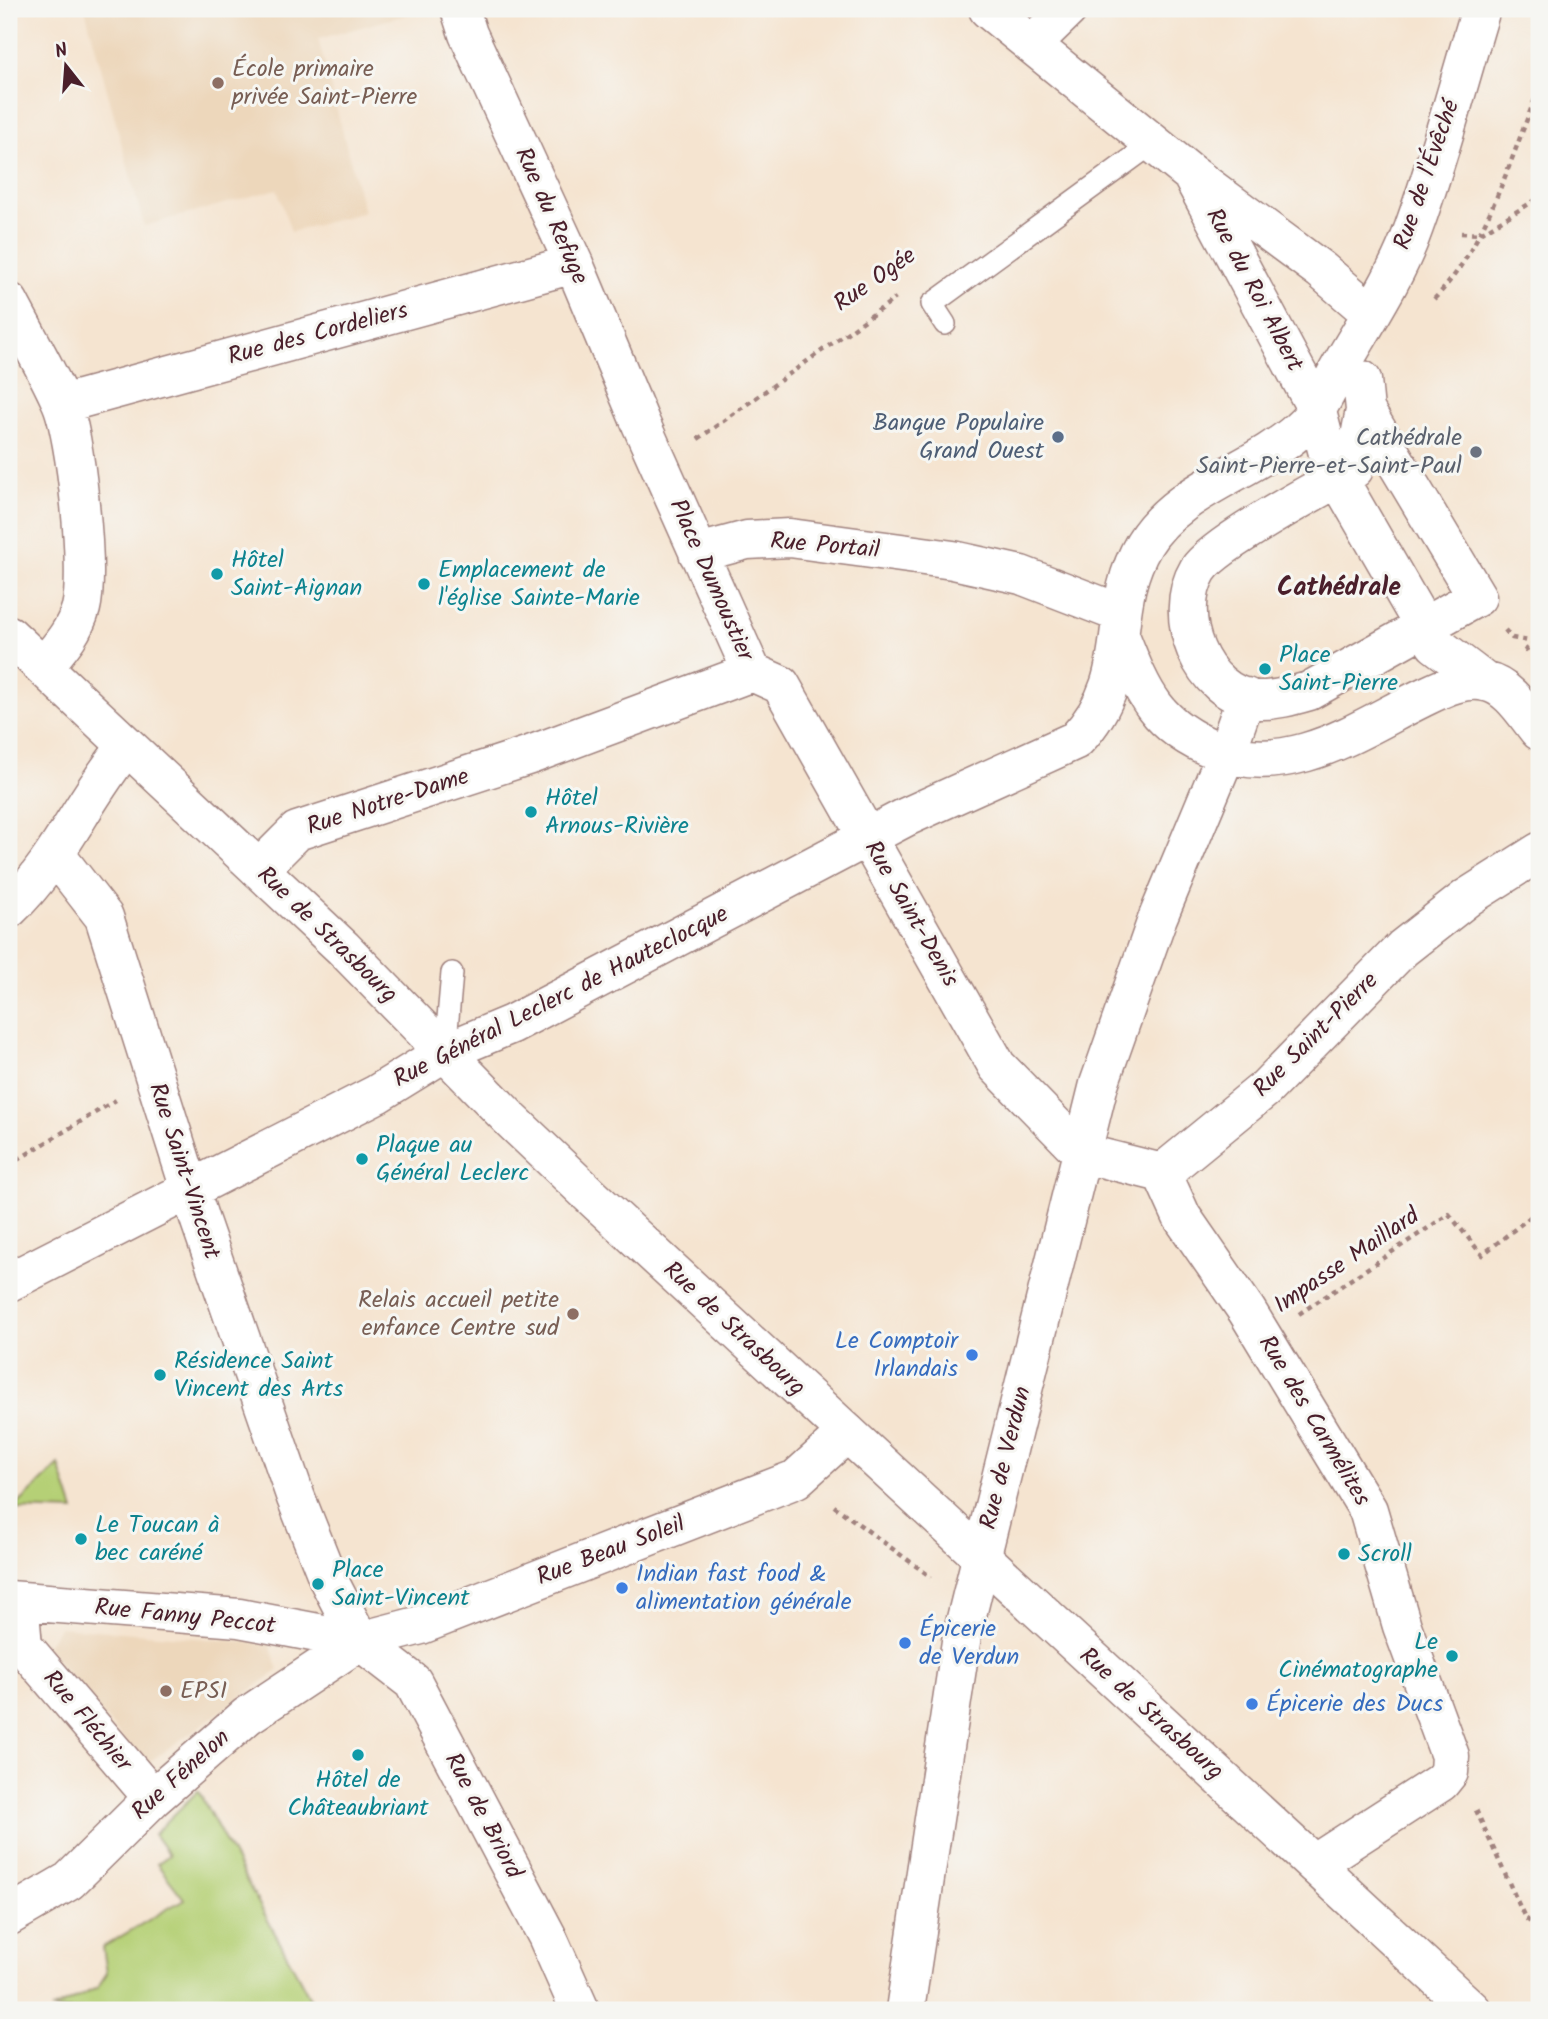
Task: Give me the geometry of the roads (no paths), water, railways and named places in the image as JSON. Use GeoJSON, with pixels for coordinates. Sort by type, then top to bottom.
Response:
{"type":"FeatureCollection","features":[{"type":"Feature","properties":{"kind":"street","name":"Rue du Refuge"},"geometry":{"type":"LineString","coordinates":[[460,9],[468,34],[574,264],[641,424]]}},
{"type":"Feature","properties":{"kind":"street","name":"Rue du Roi Albert"},"geometry":{"type":"LineString","coordinates":[[988,9],[1191,174],[1321,270],[1371,313]]}},
{"type":"Feature","properties":{"kind":"street"},"geometry":{"type":"LineString","coordinates":[[1032,44],[1068,9]]}},
{"type":"Feature","properties":{"kind":"street","name":"Rue de l'Évêché"},"geometry":{"type":"LineString","coordinates":[[1316,408],[1371,313],[1414,229],[1481,9]]}},
{"type":"Feature","properties":{"kind":"street","name":"Rue du Roi Albert"},"geometry":{"type":"LineString","coordinates":[[1191,174],[1316,408]]}},
{"type":"Feature","properties":{"kind":"street","name":"Rue des Cordeliers"},"geometry":{"type":"LineString","coordinates":[[62,404],[574,264]]}},
{"type":"Feature","properties":{"kind":"street"},"geometry":{"type":"LineString","coordinates":[[9,302],[62,404],[73,445],[95,581],[69,636],[44,666]]}},
{"type":"Feature","properties":{"kind":"street"},"geometry":{"type":"LineString","coordinates":[[1363,395],[1484,606],[1424,627],[1309,691],[1284,698],[1256,700],[1228,689],[1213,677],[1195,646],[1187,609],[1199,569],[1209,558],[1240,536],[1338,478],[1354,469],[1363,395]]}},
{"type":"Feature","properties":{"kind":"street"},"geometry":{"type":"LineString","coordinates":[[1316,408],[1329,461],[1435,644],[1485,682],[1504,691],[1539,731]]}},
{"type":"Feature","properties":{"kind":"street"},"geometry":{"type":"LineString","coordinates":[[1316,408],[1302,428],[1257,460],[1180,505],[1161,522],[1133,565],[1122,626],[1140,688],[1154,709],[1193,741],[1226,754],[1267,760],[1292,757],[1317,749],[1456,683],[1485,682]]}},
{"type":"Feature","properties":{"kind":"street","name":"Place Dumoustier"},"geometry":{"type":"LineString","coordinates":[[530,755],[752,672],[641,424]]}},
{"type":"Feature","properties":{"kind":"street","name":"Rue Portail"},"geometry":{"type":"LineString","coordinates":[[698,553],[747,540],[790,538],[953,560],[1021,575],[1122,626]]}},
{"type":"Feature","properties":{"kind":"street","name":"Rue Général Leclerc de Hauteclocque"},"geometry":{"type":"LineString","coordinates":[[9,1282],[377,1094],[445,1052],[512,1024],[868,837],[1076,740],[1088,726],[1111,685],[1122,626]]}},
{"type":"Feature","properties":{"kind":"street","name":"Rue de Strasbourg"},"geometry":{"type":"LineString","coordinates":[[9,635],[372,975],[549,1156],[981,1560],[1472,2010]]}},
{"type":"Feature","properties":{"kind":"street","name":"Rue Saint-Denis"},"geometry":{"type":"LineString","coordinates":[[752,672],[781,685],[997,1066],[1082,1153]]}},
{"type":"Feature","properties":{"kind":"street"},"geometry":{"type":"LineString","coordinates":[[1226,754],[1246,697]]}},
{"type":"Feature","properties":{"kind":"street"},"geometry":{"type":"LineString","coordinates":[[9,909],[31,888],[55,854],[99,780],[126,747]]}},
{"type":"Feature","properties":{"kind":"street","name":"Rue de Verdun"},"geometry":{"type":"LineString","coordinates":[[905,2010],[957,1664],[1099,1084],[1158,917],[1226,754]]}},
{"type":"Feature","properties":{"kind":"street","name":"Rue Notre-Dame"},"geometry":{"type":"LineString","coordinates":[[259,869],[298,831],[530,755]]}},
{"type":"Feature","properties":{"kind":"street","name":"Rue Saint-Pierre"},"geometry":{"type":"LineString","coordinates":[[1162,1173],[1266,1088],[1403,947],[1468,897],[1539,852]]}},
{"type":"Feature","properties":{"kind":"street","name":"Rue Saint-Vincent"},"geometry":{"type":"LineString","coordinates":[[55,854],[104,917],[153,1079],[296,1498],[328,1581],[360,1642]]}},
{"type":"Feature","properties":{"kind":"street"},"geometry":{"type":"LineString","coordinates":[[1082,1153],[1162,1173]]}},
{"type":"Feature","properties":{"kind":"street","name":"Rue des Carmélites"},"geometry":{"type":"LineString","coordinates":[[1162,1173],[1181,1217],[1264,1338],[1368,1510],[1402,1626],[1448,1748],[1451,1767],[1441,1782],[1314,1864]]}},
{"type":"Feature","properties":{"kind":"street","name":"Rue Beau Soleil"},"geometry":{"type":"LineString","coordinates":[[360,1642],[421,1625],[796,1479],[847,1433]]}},
{"type":"Feature","properties":{"kind":"street","name":"Rue Fanny Peccot"},"geometry":{"type":"LineString","coordinates":[[14,1600],[239,1618],[360,1642]]}},
{"type":"Feature","properties":{"kind":"street","name":"Rue Fléchier"},"geometry":{"type":"LineString","coordinates":[[14,1600],[23,1646],[153,1798]]}},
{"type":"Feature","properties":{"kind":"street","name":"Rue Fénelon"},"geometry":{"type":"LineString","coordinates":[[9,1916],[69,1881],[153,1798],[247,1716],[360,1642]]}},
{"type":"Feature","properties":{"kind":"street","name":"Rue de Briord"},"geometry":{"type":"LineString","coordinates":[[360,1642],[412,1682],[547,1936],[580,2010]]}},
{"type":"Feature","properties":{"kind":"lane"},"geometry":{"type":"LineString","coordinates":[[945,324],[932,304],[1153,143]]}},
{"type":"Feature","properties":{"kind":"lane"},"geometry":{"type":"LineString","coordinates":[[445,1052],[452,973]]}},
{"type":"Feature","properties":{"kind":"place","name":"École primaire privée Saint-Pierre"},"geometry":{"type":"Point","coordinates":[218,83]}},
{"type":"Feature","properties":{"kind":"place","name":"Banque Populaire Grand Ouest"},"geometry":{"type":"Point","coordinates":[1058,437]}},
{"type":"Feature","properties":{"kind":"place","name":"Cathédrale Saint-Pierre-et-Saint-Paul"},"geometry":{"type":"Point","coordinates":[1476,452]}},
{"type":"Feature","properties":{"kind":"place","name":"Hôtel Saint-Aignan"},"geometry":{"type":"Point","coordinates":[217,574]}},
{"type":"Feature","properties":{"kind":"place","name":"Emplacement de l'église Sainte-Marie"},"geometry":{"type":"Point","coordinates":[424,584]}},
{"type":"Feature","properties":{"kind":"place","name":"Place Saint-Pierre"},"geometry":{"type":"Point","coordinates":[1265,669]}},
{"type":"Feature","properties":{"kind":"place","name":"Hôtel Arnous-Rivière"},"geometry":{"type":"Point","coordinates":[531,812]}},
{"type":"Feature","properties":{"kind":"place","name":"Plaque au Général Leclerc"},"geometry":{"type":"Point","coordinates":[362,1159]}},
{"type":"Feature","properties":{"kind":"place","name":"Relais accueil petite enfance Centre sud"},"geometry":{"type":"Point","coordinates":[573,1314]}},
{"type":"Feature","properties":{"kind":"place","name":"Le Comptoir Irlandais"},"geometry":{"type":"Point","coordinates":[972,1355]}},
{"type":"Feature","properties":{"kind":"place","name":"Résidence Saint Vincent des Arts"},"geometry":{"type":"Point","coordinates":[160,1375]}},
{"type":"Feature","properties":{"kind":"place","name":"Le Toucan à bec caréné"},"geometry":{"type":"Point","coordinates":[81,1539]}},
{"type":"Feature","properties":{"kind":"place","name":"Scroll"},"geometry":{"type":"Point","coordinates":[1344,1554]}},
{"type":"Feature","properties":{"kind":"place","name":"Place Saint-Vincent"},"geometry":{"type":"Point","coordinates":[318,1584]}},
{"type":"Feature","properties":{"kind":"place","name":"Indian fast food & alimentation générale"},"geometry":{"type":"Point","coordinates":[622,1588]}},
{"type":"Feature","properties":{"kind":"place","name":"Épicerie de Verdun"},"geometry":{"type":"Point","coordinates":[905,1643]}},
{"type":"Feature","properties":{"kind":"place","name":"Le Cinématographe"},"geometry":{"type":"Point","coordinates":[1452,1656]}},
{"type":"Feature","properties":{"kind":"place","name":"EPSI"},"geometry":{"type":"Point","coordinates":[166,1691]}},
{"type":"Feature","properties":{"kind":"place","name":"Épicerie des Ducs"},"geometry":{"type":"Point","coordinates":[1252,1704]}},
{"type":"Feature","properties":{"kind":"place","name":"Hôtel de Châteaubriant"},"geometry":{"type":"Point","coordinates":[358,1755]}},
{"type":"Feature","properties":{"kind":"district","name":"Cathédrale"},"geometry":{"type":"Point","coordinates":[1339,588]}}]}
